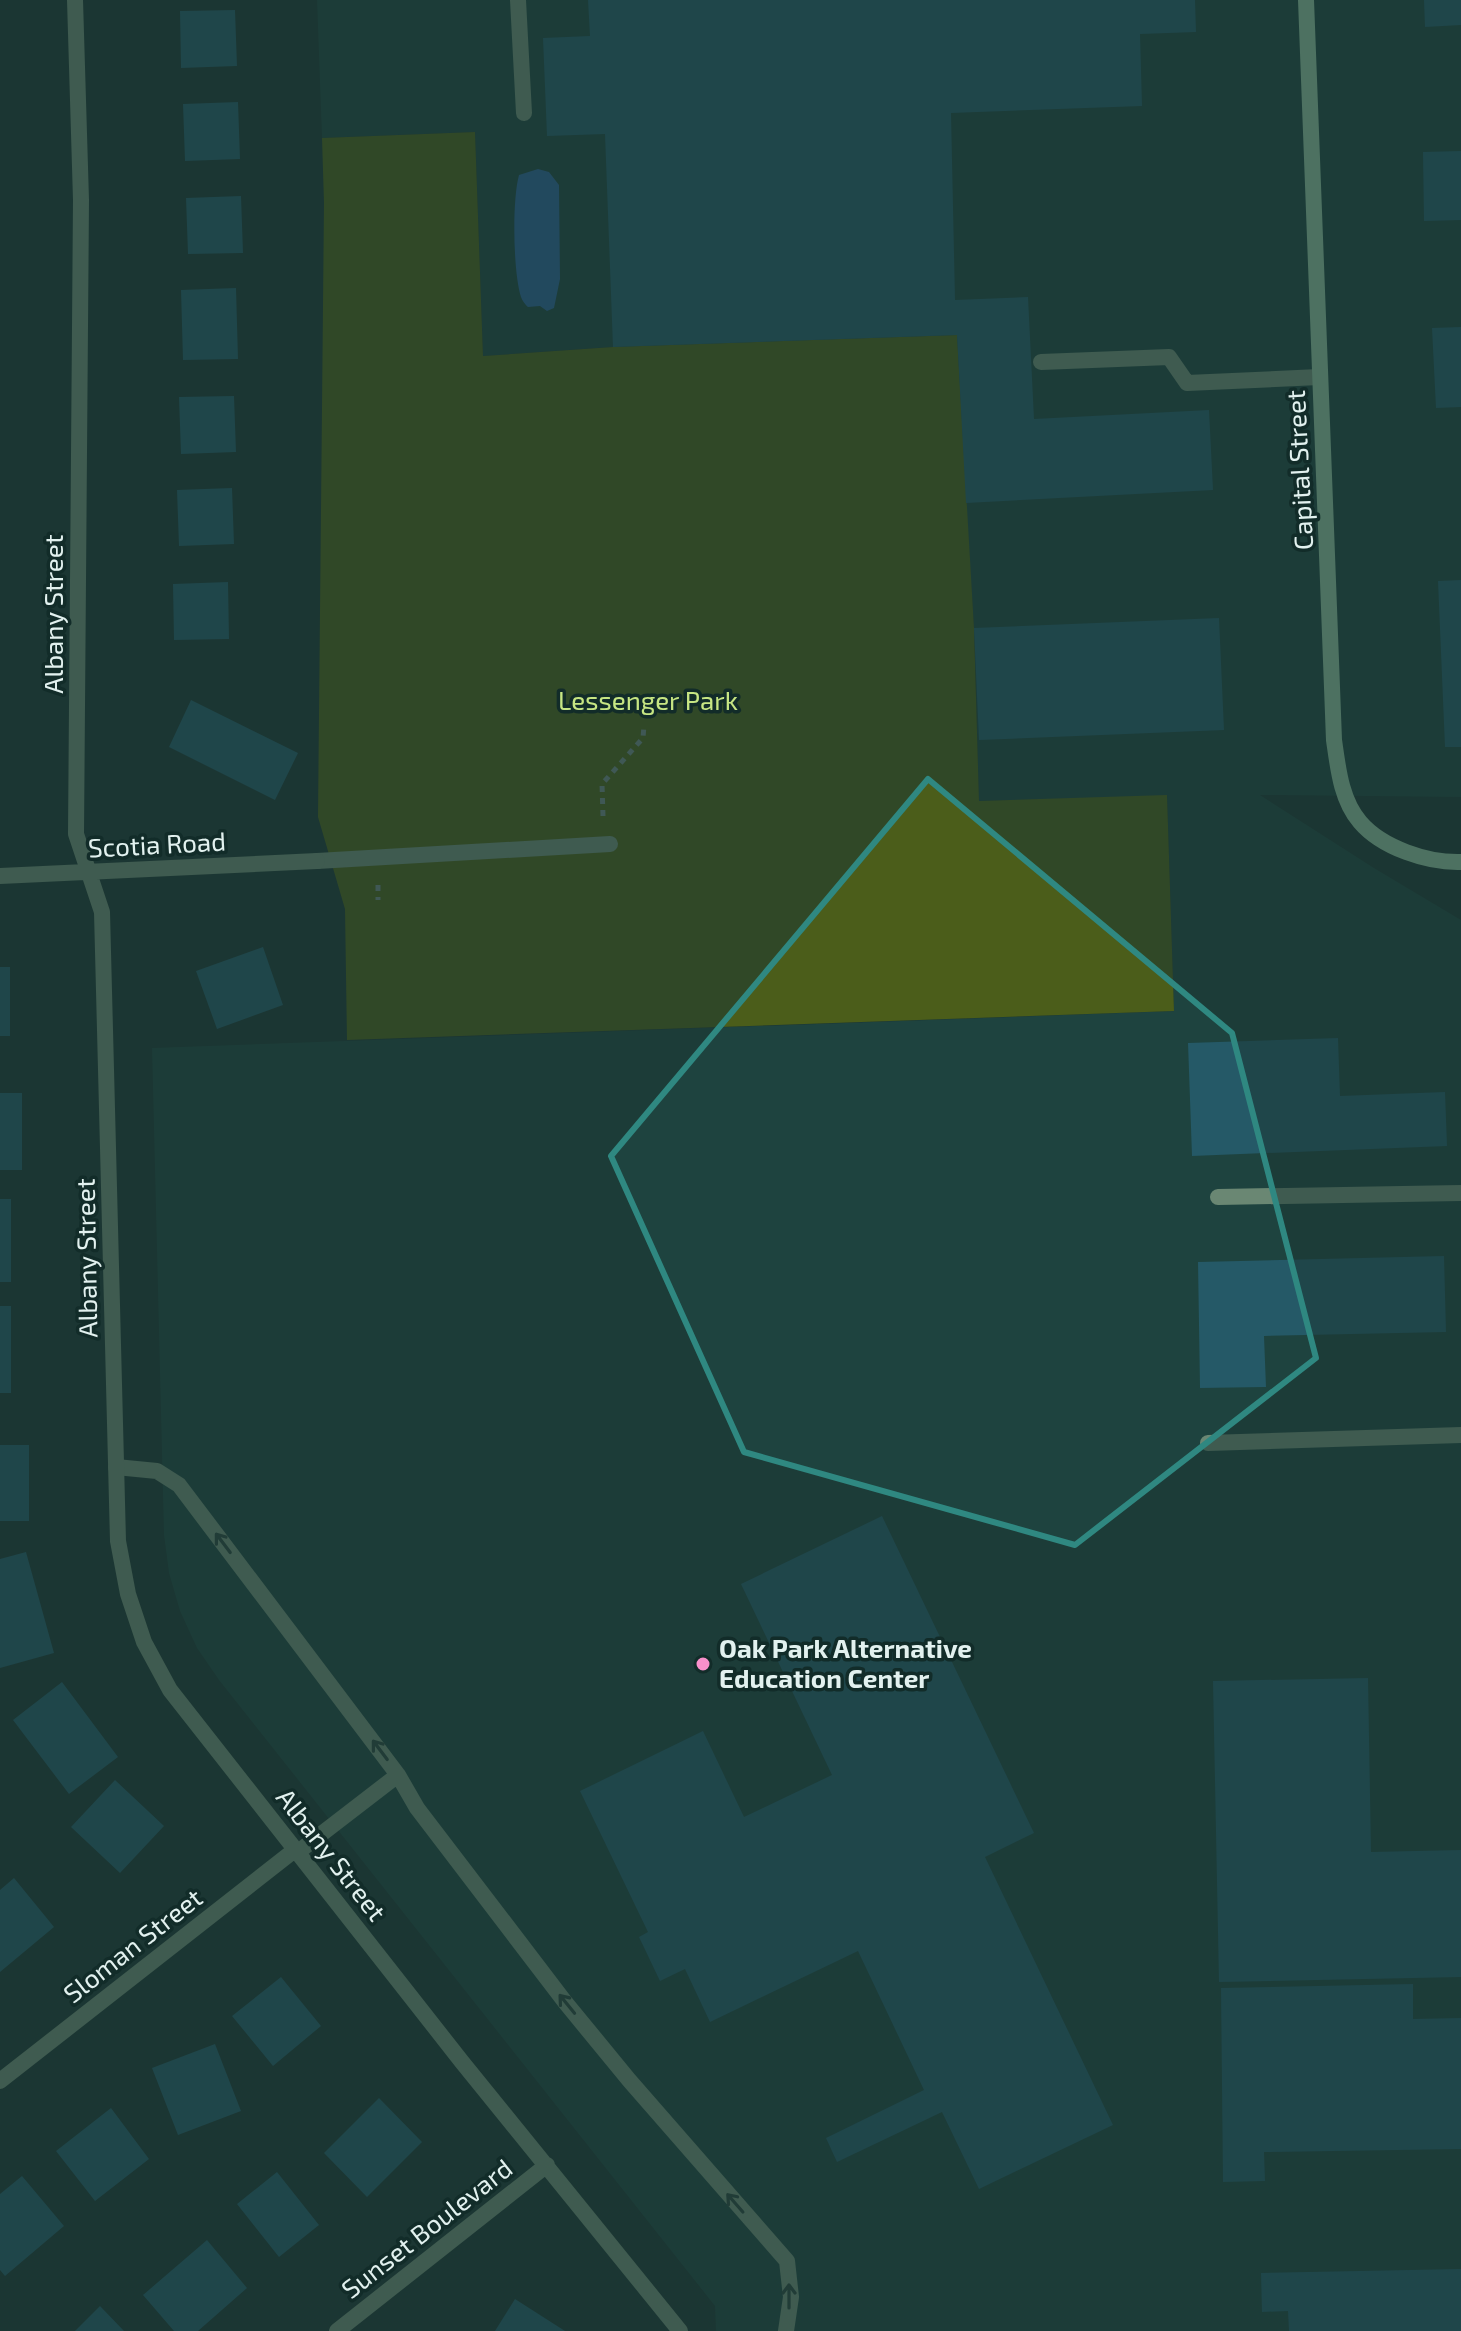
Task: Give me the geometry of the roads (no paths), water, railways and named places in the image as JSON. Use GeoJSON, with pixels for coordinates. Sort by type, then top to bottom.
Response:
{"type":"FeatureCollection","features":[{"type":"Feature","properties":{"kind":"street","name":"Albany Street"},"geometry":{"type":"LineString","coordinates":[[75,0],[81,200],[76,834],[102,912],[118,1541],[128,1594],[144,1642],[170,1690],[462,2062],[680,2331]]}},
{"type":"Feature","properties":{"kind":"street"},"geometry":{"type":"LineString","coordinates":[[518,0],[524,113]]}},
{"type":"Feature","properties":{"kind":"street","name":"Capital Street"},"geometry":{"type":"LineString","coordinates":[[1306,0],[1334,740],[1338,769],[1347,799],[1360,823],[1384,841],[1408,853],[1461,862]]}},
{"type":"Feature","properties":{"kind":"street"},"geometry":{"type":"LineString","coordinates":[[1041,362],[1169,357],[1187,383],[1319,377]]}},
{"type":"Feature","properties":{"kind":"street","name":"Scotia Road"},"geometry":{"type":"LineString","coordinates":[[0,876],[607,844]]}},
{"type":"Feature","properties":{"kind":"street"},"geometry":{"type":"LineString","coordinates":[[1218,1197],[1461,1193]]}},
{"type":"Feature","properties":{"kind":"street"},"geometry":{"type":"LineString","coordinates":[[1208,1443],[1461,1435]]}},
{"type":"Feature","properties":{"kind":"street"},"geometry":{"type":"LineString","coordinates":[[116,1467],[157,1471],[179,1485],[398,1775],[417,1808],[565,2002],[787,2261],[791,2297],[786,2331]]}},
{"type":"Feature","properties":{"kind":"street","name":"Sloman Street"},"geometry":{"type":"LineString","coordinates":[[0,2081],[398,1775]]}},
{"type":"Feature","properties":{"kind":"street","name":"Sunset Boulevard"},"geometry":{"type":"LineString","coordinates":[[337,2331],[547,2165]]}},
{"type":"Feature","properties":{"kind":"water"},"geometry":{"type":"Polygon","coordinates":[[[538,169],[549,172],[559,185],[560,279],[554,308],[547,311],[540,306],[528,307],[523,300],[518,286],[515,254],[514,218],[519,175],[538,169]]]}},
{"type":"Feature","properties":{"kind":"place","name":"Oak Park Alternative Education Center"},"geometry":{"type":"Point","coordinates":[703,1664]}},
{"type":"Feature","properties":{"kind":"park label","name":"Lessenger Park"},"geometry":{"type":"Point","coordinates":[648,701]}}]}
